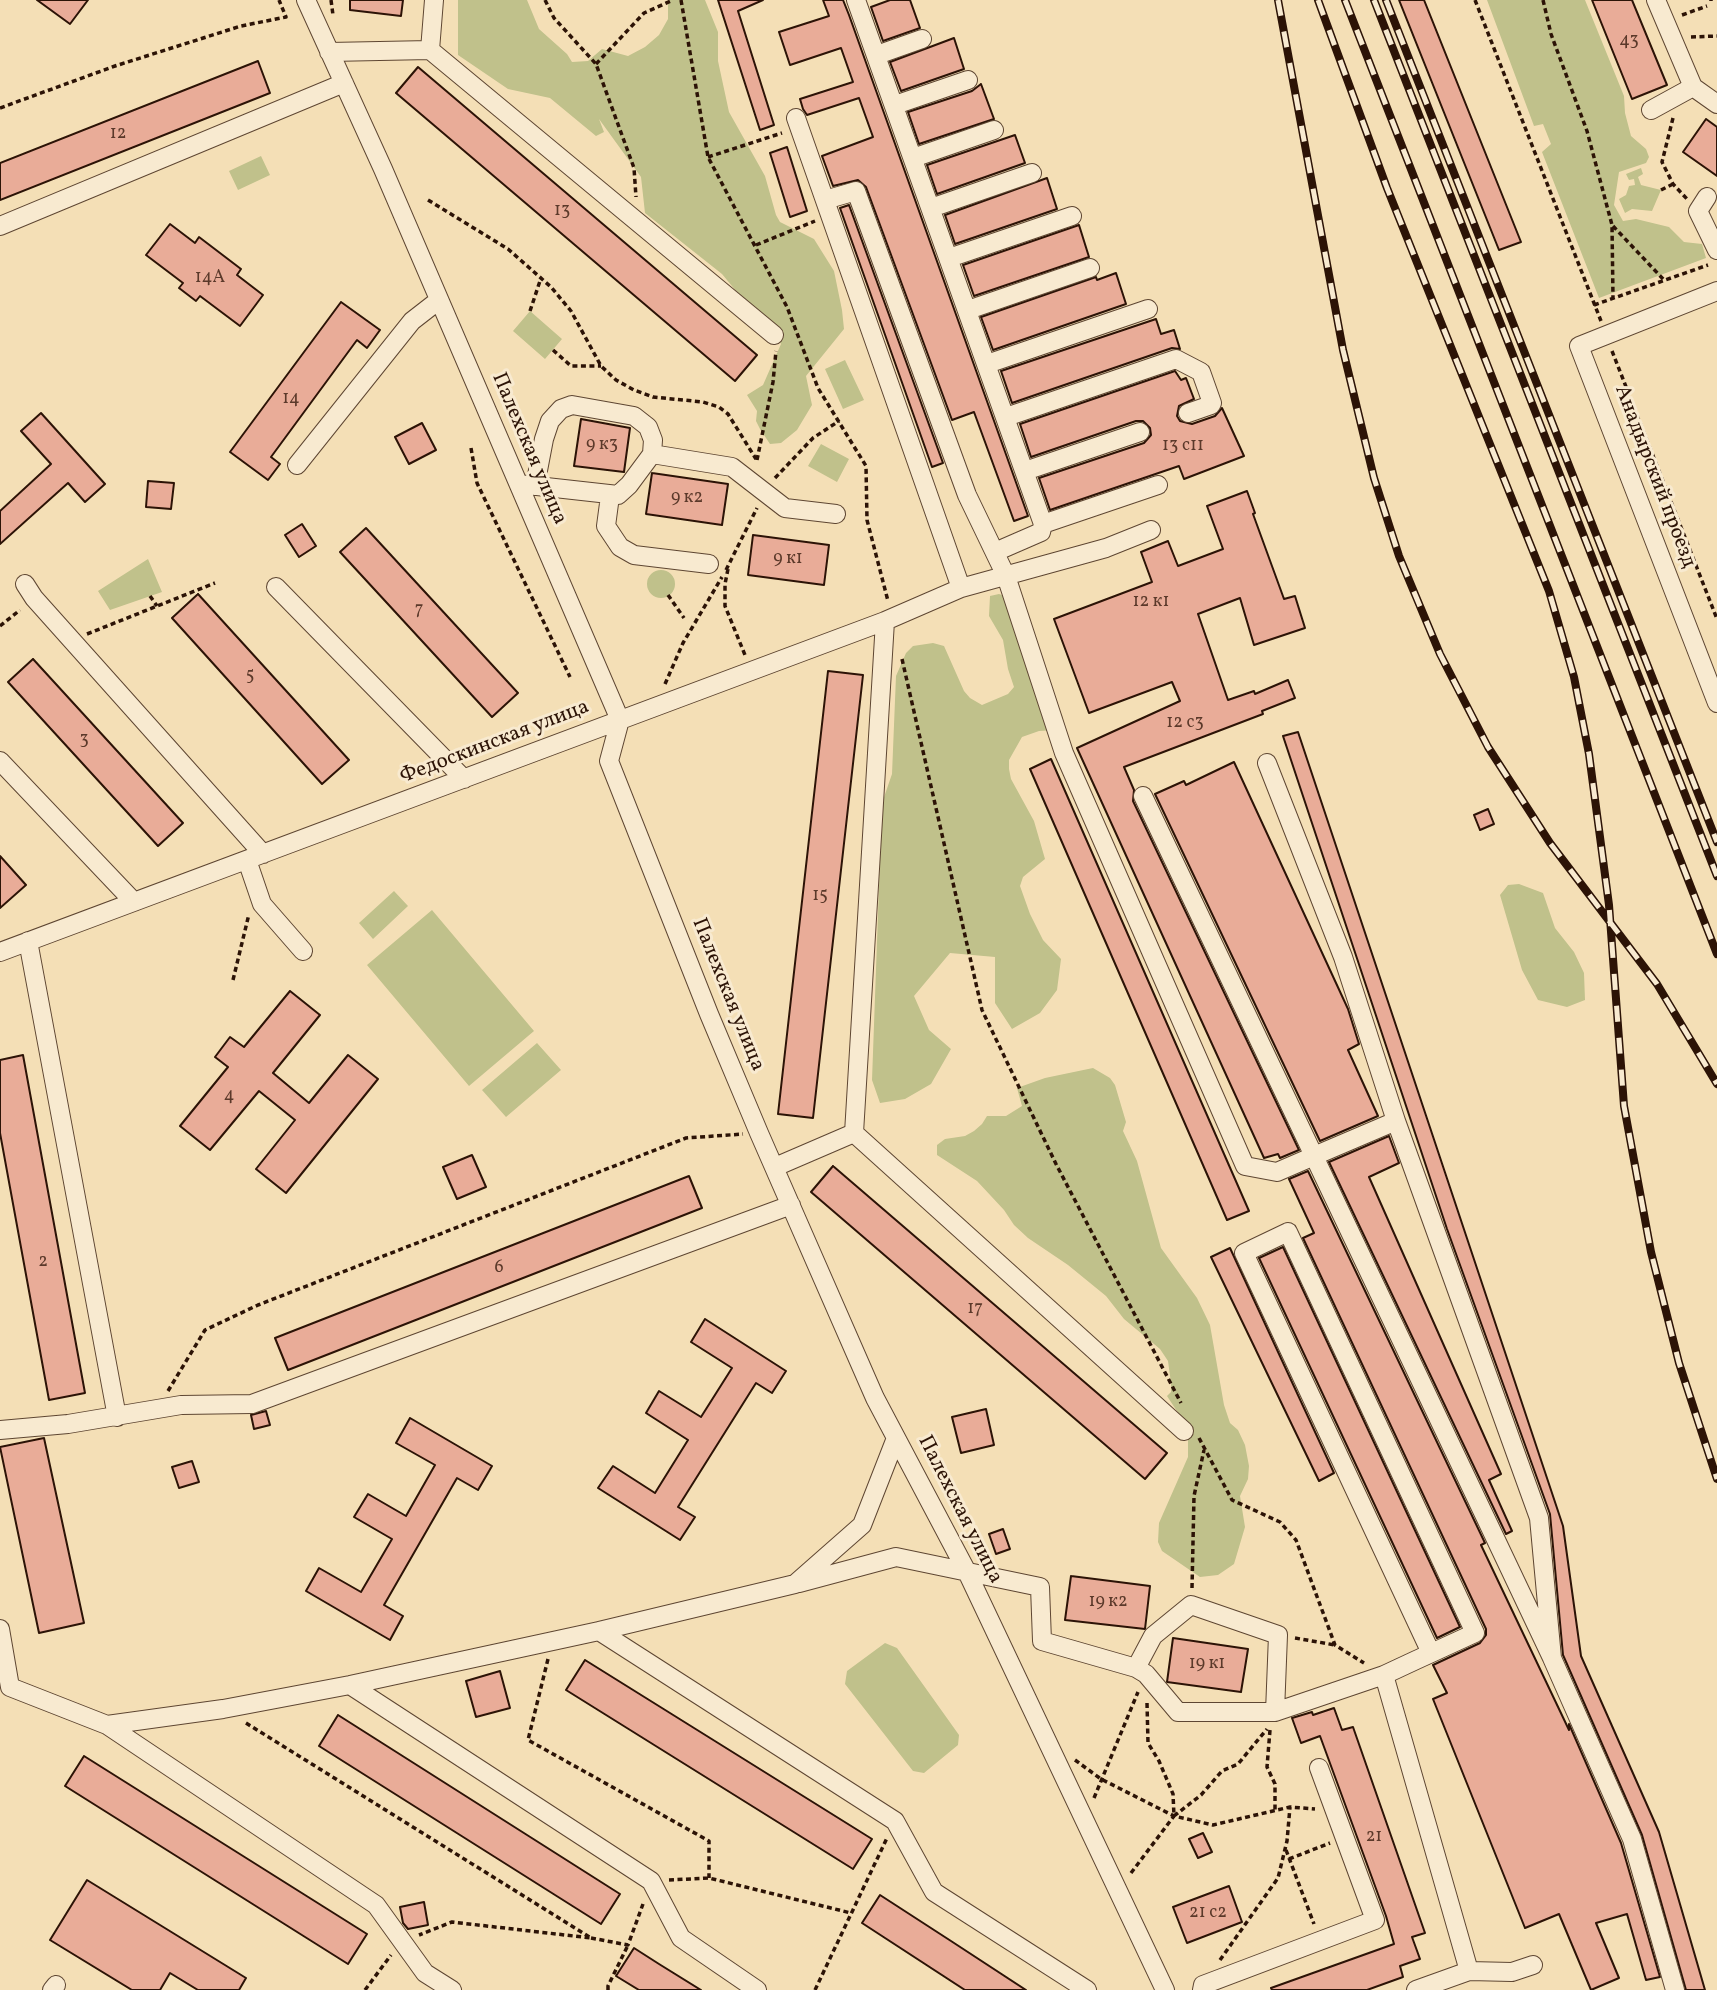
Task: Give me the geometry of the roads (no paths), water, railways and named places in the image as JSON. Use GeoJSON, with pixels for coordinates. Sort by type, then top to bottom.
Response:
{"type":"FeatureCollection","features":[{"type":"Feature","properties":{"kind":"street","name":"Палехская улица"},"geometry":{"type":"LineString","coordinates":[[306,0],[439,300],[527,485],[620,720],[609,761],[759,1133],[875,1398],[967,1572],[1165,1990]]}},
{"type":"Feature","properties":{"kind":"street"},"geometry":{"type":"LineString","coordinates":[[430,50],[434,0]]}},
{"type":"Feature","properties":{"kind":"street"},"geometry":{"type":"LineString","coordinates":[[857,0],[1043,524],[1041,532],[995,552]]}},
{"type":"Feature","properties":{"kind":"street"},"geometry":{"type":"LineString","coordinates":[[1656,0],[1672,39],[1686,90]]}},
{"type":"Feature","properties":{"kind":"street"},"geometry":{"type":"LineString","coordinates":[[877,55],[922,39]]}},
{"type":"Feature","properties":{"kind":"street"},"geometry":{"type":"LineString","coordinates":[[330,52],[430,50],[774,335]]}},
{"type":"Feature","properties":{"kind":"street"},"geometry":{"type":"LineString","coordinates":[[895,105],[968,80]]}},
{"type":"Feature","properties":{"kind":"street"},"geometry":{"type":"LineString","coordinates":[[0,226],[344,83]]}},
{"type":"Feature","properties":{"kind":"street"},"geometry":{"type":"LineString","coordinates":[[1686,90],[1717,104]]}},
{"type":"Feature","properties":{"kind":"street"},"geometry":{"type":"LineString","coordinates":[[1651,110],[1686,90]]}},
{"type":"Feature","properties":{"kind":"street"},"geometry":{"type":"LineString","coordinates":[[798,122],[961,588]]}},
{"type":"Feature","properties":{"kind":"street"},"geometry":{"type":"LineString","coordinates":[[913,158],[994,130]]}},
{"type":"Feature","properties":{"kind":"street"},"geometry":{"type":"LineString","coordinates":[[932,208],[1032,173]]}},
{"type":"Feature","properties":{"kind":"street"},"geometry":{"type":"LineString","coordinates":[[828,207],[856,191],[967,495],[1006,576],[1064,753],[1245,1166],[1277,1172],[1396,1121]]}},
{"type":"Feature","properties":{"kind":"street"},"geometry":{"type":"LineString","coordinates":[[1702,204],[1717,250]]}},
{"type":"Feature","properties":{"kind":"street"},"geometry":{"type":"LineString","coordinates":[[949,258],[1072,216]]}},
{"type":"Feature","properties":{"kind":"street"},"geometry":{"type":"LineString","coordinates":[[968,310],[1090,268]]}},
{"type":"Feature","properties":{"kind":"street","name":"Анадырский проезд"},"geometry":{"type":"LineString","coordinates":[[1717,292],[1579,346],[1717,703]]}},
{"type":"Feature","properties":{"kind":"street"},"geometry":{"type":"LineString","coordinates":[[297,465],[412,321],[439,300]]}},
{"type":"Feature","properties":{"kind":"street"},"geometry":{"type":"LineString","coordinates":[[987,364],[1148,309]]}},
{"type":"Feature","properties":{"kind":"street"},"geometry":{"type":"LineString","coordinates":[[1006,417],[1176,359],[1201,372],[1212,402],[1211,405],[1188,413]]}},
{"type":"Feature","properties":{"kind":"street"},"geometry":{"type":"LineString","coordinates":[[572,405],[634,416],[648,427],[653,440],[652,454],[618,495],[527,485],[550,421],[561,409],[572,405]]}},
{"type":"Feature","properties":{"kind":"street"},"geometry":{"type":"LineString","coordinates":[[1025,471],[1140,432]]}},
{"type":"Feature","properties":{"kind":"street"},"geometry":{"type":"LineString","coordinates":[[652,454],[732,467],[785,508],[836,514]]}},
{"type":"Feature","properties":{"kind":"street"},"geometry":{"type":"LineString","coordinates":[[1043,524],[1158,485]]}},
{"type":"Feature","properties":{"kind":"street"},"geometry":{"type":"LineString","coordinates":[[610,496],[606,526],[620,547],[634,555],[709,564]]}},
{"type":"Feature","properties":{"kind":"street","name":"Федоскинская улица"},"geometry":{"type":"LineString","coordinates":[[0,952],[888,619],[961,588],[1106,548],[1151,530]]}},
{"type":"Feature","properties":{"kind":"street"},"geometry":{"type":"LineString","coordinates":[[276,587],[464,779]]}},
{"type":"Feature","properties":{"kind":"street"},"geometry":{"type":"LineString","coordinates":[[29,591],[255,857],[262,904],[303,951]]}},
{"type":"Feature","properties":{"kind":"street"},"geometry":{"type":"LineString","coordinates":[[855,1133],[888,619]]}},
{"type":"Feature","properties":{"kind":"street"},"geometry":{"type":"LineString","coordinates":[[0,761],[134,902]]}},
{"type":"Feature","properties":{"kind":"street"},"geometry":{"type":"LineString","coordinates":[[1267,763],[1343,957],[1396,1121],[1539,1518],[1552,1658]]}},
{"type":"Feature","properties":{"kind":"street"},"geometry":{"type":"LineString","coordinates":[[1143,796],[1552,1658],[1632,1839],[1675,1990]]}},
{"type":"Feature","properties":{"kind":"street"},"geometry":{"type":"LineString","coordinates":[[28,941],[117,1417]]}},
{"type":"Feature","properties":{"kind":"street"},"geometry":{"type":"LineString","coordinates":[[775,1167],[855,1133]]}},
{"type":"Feature","properties":{"kind":"street"},"geometry":{"type":"LineString","coordinates":[[855,1133],[1191,1433]]}},
{"type":"Feature","properties":{"kind":"street"},"geometry":{"type":"LineString","coordinates":[[0,1430],[117,1417],[181,1405],[252,1404],[791,1205]]}},
{"type":"Feature","properties":{"kind":"street"},"geometry":{"type":"LineString","coordinates":[[107,1725],[223,1709],[350,1685],[599,1631],[897,1557],[1040,1587],[1042,1642],[1141,1671],[1178,1712],[1275,1712],[1384,1675],[1475,1633],[1288,1232],[1244,1253],[1431,1653]]}},
{"type":"Feature","properties":{"kind":"street"},"geometry":{"type":"LineString","coordinates":[[795,1584],[862,1525],[896,1438]]}},
{"type":"Feature","properties":{"kind":"street"},"geometry":{"type":"LineString","coordinates":[[1141,1671],[1153,1636],[1191,1605],[1278,1635],[1275,1712]]}},
{"type":"Feature","properties":{"kind":"street"},"geometry":{"type":"LineString","coordinates":[[0,1629],[10,1687],[107,1725],[376,1905],[425,1973],[452,1990]]}},
{"type":"Feature","properties":{"kind":"street"},"geometry":{"type":"LineString","coordinates":[[599,1631],[895,1821],[934,1892],[1087,1990]]}},
{"type":"Feature","properties":{"kind":"street"},"geometry":{"type":"LineString","coordinates":[[1384,1675],[1469,1971]]}},
{"type":"Feature","properties":{"kind":"street"},"geometry":{"type":"LineString","coordinates":[[350,1685],[651,1881],[681,1938],[757,1990]]}},
{"type":"Feature","properties":{"kind":"street"},"geometry":{"type":"LineString","coordinates":[[1202,1987],[1375,1920],[1319,1768]]}},
{"type":"Feature","properties":{"kind":"street"},"geometry":{"type":"LineString","coordinates":[[1416,1990],[1469,1971],[1512,1972],[1533,1965]]}},
{"type":"Feature","properties":{"kind":"railway"},"geometry":{"type":"LineString","coordinates":[[1278,0],[1343,350],[1374,478],[1399,556],[1440,654],[1488,747],[1550,843],[1657,984],[1717,1084]]}},
{"type":"Feature","properties":{"kind":"railway"},"geometry":{"type":"LineString","coordinates":[[1318,0],[1387,188],[1549,591],[1574,677],[1589,754],[1609,905],[1624,1106],[1651,1252],[1679,1363],[1717,1479]]}},
{"type":"Feature","properties":{"kind":"railway"},"geometry":{"type":"LineString","coordinates":[[1345,0],[1717,954]]}},
{"type":"Feature","properties":{"kind":"railway"},"geometry":{"type":"LineString","coordinates":[[1374,0],[1717,876]]}},
{"type":"Feature","properties":{"kind":"railway"},"geometry":{"type":"LineString","coordinates":[[1386,0],[1717,842]]}}]}
